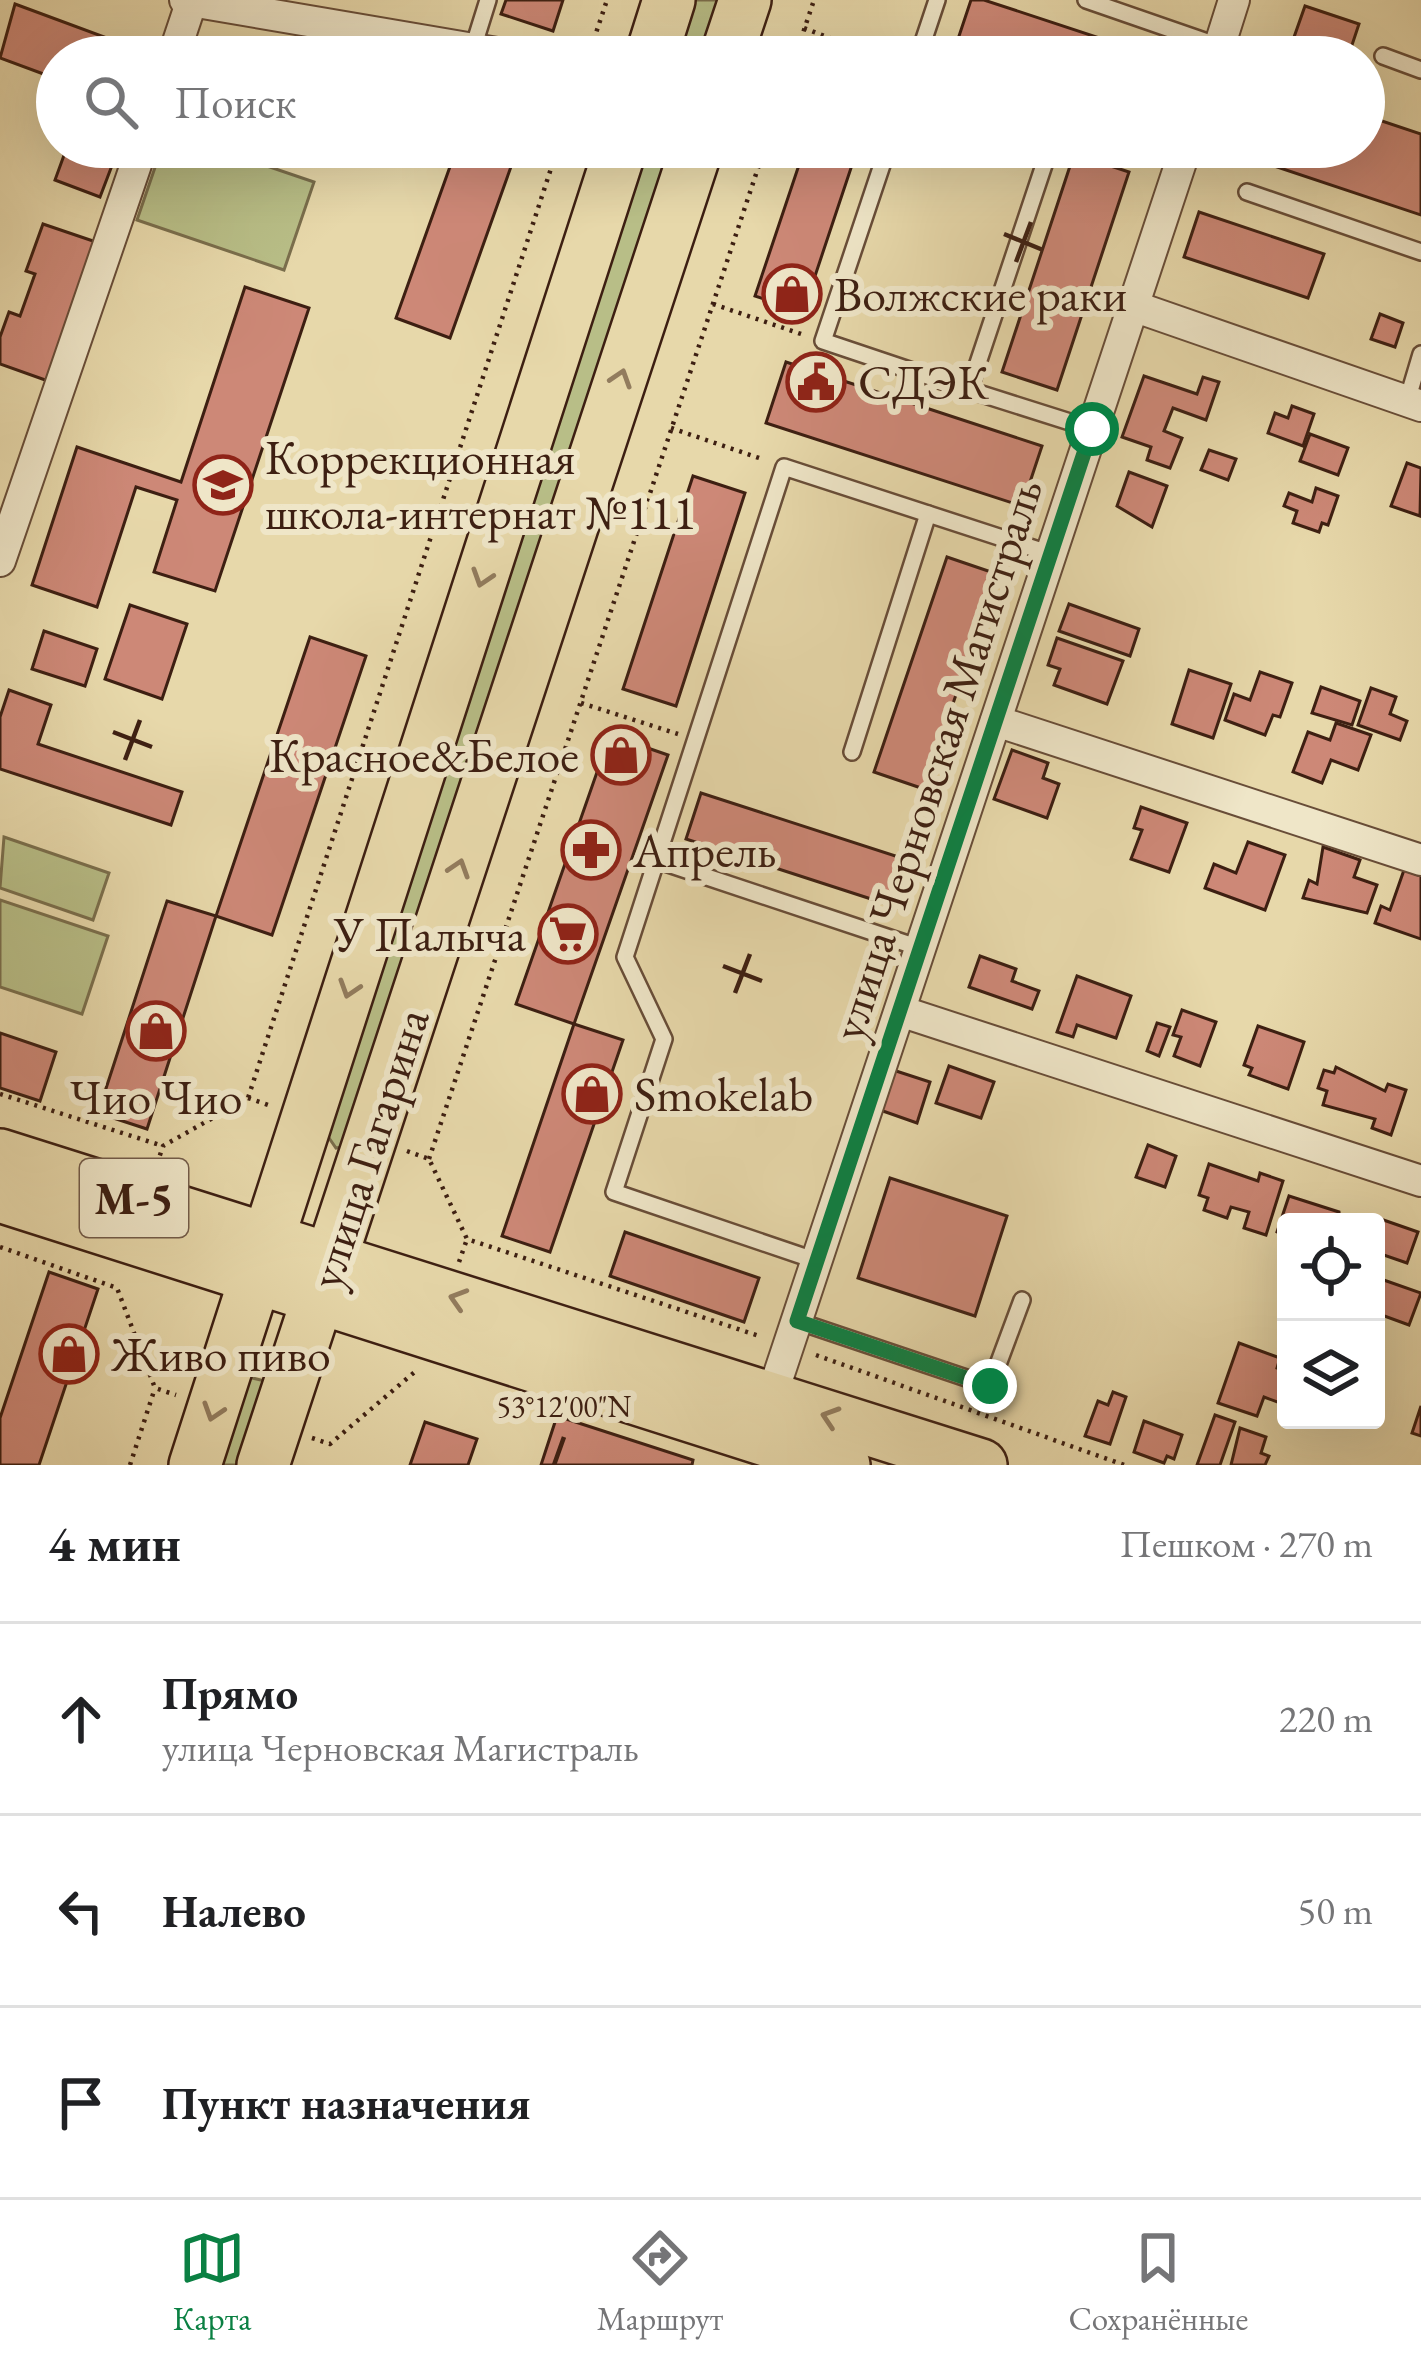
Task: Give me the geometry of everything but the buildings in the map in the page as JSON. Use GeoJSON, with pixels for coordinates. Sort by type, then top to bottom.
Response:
{"type":"FeatureCollection","features":[{"type":"Feature","properties":{"kind":"main road"},"geometry":{"type":"LineString","coordinates":[[658,36],[669,0]]}},
{"type":"Feature","properties":{"kind":"main road"},"geometry":{"type":"LineString","coordinates":[[733,36],[745,0]]}},
{"type":"Feature","properties":{"kind":"main road","name":"улица Гагарина"},"geometry":{"type":"LineString","coordinates":[[195,1465],[614,168]]}},
{"type":"Feature","properties":{"kind":"main road","name":"улица Гагарина"},"geometry":{"type":"LineString","coordinates":[[270,1446],[690,168]]}},
{"type":"Feature","properties":{"kind":"main road","name":"М-5"},"geometry":{"type":"LineString","coordinates":[[0,1155],[262,1260]]}},
{"type":"Feature","properties":{"kind":"main road","name":"М-5"},"geometry":{"type":"LineString","coordinates":[[0,1196],[325,1279],[844,1465]]}},
{"type":"Feature","properties":{"kind":"main road","name":"М-5"},"geometry":{"type":"LineString","coordinates":[[761,1434],[981,1465]]}},
{"type":"Feature","properties":{"kind":"street"},"geometry":{"type":"LineString","coordinates":[[1222,36],[1234,0]]}},
{"type":"Feature","properties":{"kind":"street"},"geometry":{"type":"LineString","coordinates":[[179,36],[190,1],[401,36]]}},
{"type":"Feature","properties":{"kind":"street"},"geometry":{"type":"LineString","coordinates":[[0,561],[135,168]]}},
{"type":"Feature","properties":{"kind":"street","name":"улица Черновская Магистраль"},"geometry":{"type":"LineString","coordinates":[[761,1434],[1179,168]]}},
{"type":"Feature","properties":{"kind":"street"},"geometry":{"type":"LineString","coordinates":[[1133,307],[1414,403]]}},
{"type":"Feature","properties":{"kind":"street"},"geometry":{"type":"LineString","coordinates":[[996,721],[1421,860]]}},
{"type":"Feature","properties":{"kind":"street"},"geometry":{"type":"LineString","coordinates":[[899,1011],[1421,1181]]}},
{"type":"Feature","properties":{"kind":"lane"},"geometry":{"type":"LineString","coordinates":[[477,36],[488,0]]}},
{"type":"Feature","properties":{"kind":"lane"},"geometry":{"type":"LineString","coordinates":[[925,36],[937,0]]}},
{"type":"Feature","properties":{"kind":"lane"},"geometry":{"type":"LineString","coordinates":[[1085,0],[1178,36]]}},
{"type":"Feature","properties":{"kind":"lane"},"geometry":{"type":"LineString","coordinates":[[1385,57],[1421,70]]}},
{"type":"Feature","properties":{"kind":"lane"},"geometry":{"type":"LineString","coordinates":[[881,168],[823,341],[1092,429]]}},
{"type":"Feature","properties":{"kind":"lane"},"geometry":{"type":"LineString","coordinates":[[969,390],[1043,168]]}},
{"type":"Feature","properties":{"kind":"lane"},"geometry":{"type":"LineString","coordinates":[[1247,192],[1421,252]]}},
{"type":"Feature","properties":{"kind":"lane"},"geometry":{"type":"LineString","coordinates":[[1414,403],[1421,354]]}},
{"type":"Feature","properties":{"kind":"lane"},"geometry":{"type":"LineString","coordinates":[[817,1261],[614,1192],[664,1039],[625,957],[784,466],[1051,554]]}},
{"type":"Feature","properties":{"kind":"lane"},"geometry":{"type":"LineString","coordinates":[[852,752],[928,514]]}},
{"type":"Feature","properties":{"kind":"lane"},"geometry":{"type":"LineString","coordinates":[[656,860],[920,948]]}},
{"type":"Feature","properties":{"kind":"lane"},"geometry":{"type":"LineString","coordinates":[[792,1333],[990,1386],[1022,1300]]}},
{"type":"Feature","properties":{"kind":"path"},"geometry":{"type":"LineString","coordinates":[[595,36],[607,0]]}},
{"type":"Feature","properties":{"kind":"path"},"geometry":{"type":"LineString","coordinates":[[802,36],[814,0]]}},
{"type":"Feature","properties":{"kind":"path"},"geometry":{"type":"LineString","coordinates":[[804,28],[824,36]]}},
{"type":"Feature","properties":{"kind":"path"},"geometry":{"type":"LineString","coordinates":[[0,1094],[163,1146],[248,1098],[551,168]]}},
{"type":"Feature","properties":{"kind":"path"},"geometry":{"type":"LineString","coordinates":[[758,168],[429,1159],[466,1239],[792,1333],[1124,1465]]}},
{"type":"Feature","properties":{"kind":"path"},"geometry":{"type":"LineString","coordinates":[[713,304],[823,341]]}},
{"type":"Feature","properties":{"kind":"path"},"geometry":{"type":"LineString","coordinates":[[671,428],[784,466]]}},
{"type":"Feature","properties":{"kind":"path"},"geometry":{"type":"LineString","coordinates":[[580,703],[695,740]]}},
{"type":"Feature","properties":{"kind":"path"},"geometry":{"type":"LineString","coordinates":[[248,1098],[308,1118]]}},
{"type":"Feature","properties":{"kind":"path"},"geometry":{"type":"LineString","coordinates":[[371,1138],[429,1159]]}},
{"type":"Feature","properties":{"kind":"path"},"geometry":{"type":"LineString","coordinates":[[0,1247],[117,1288],[155,1388],[130,1465]]}},
{"type":"Feature","properties":{"kind":"path"},"geometry":{"type":"LineString","coordinates":[[270,1446],[330,1444],[425,1364]]}},
{"type":"Feature","properties":{"kind":"path"},"geometry":{"type":"LineString","coordinates":[[155,1388],[214,1407]]}},
{"type":"Feature","properties":{"kind":"green space"},"geometry":{"type":"Polygon","coordinates":[[[694,0],[718,0],[707,36],[683,36],[694,0]]]}},
{"type":"Feature","properties":{"kind":"green space"},"geometry":{"type":"Polygon","coordinates":[[[155,168],[273,168],[314,182],[284,270],[137,220],[155,168]]]}},
{"type":"Feature","properties":{"kind":"green space"},"geometry":{"type":"Polygon","coordinates":[[[640,168],[664,168],[342,1147],[336,1148],[327,1135],[640,168]]]}},
{"type":"Feature","properties":{"kind":"green space"},"geometry":{"type":"Polygon","coordinates":[[[4,837],[109,873],[93,920],[0,888],[4,837]]]}},
{"type":"Feature","properties":{"kind":"green space"},"geometry":{"type":"Polygon","coordinates":[[[0,900],[108,936],[82,1014],[0,987],[0,900]]]}},
{"type":"Feature","properties":{"kind":"green space"},"geometry":{"type":"Polygon","coordinates":[[[248,1377],[265,1381],[240,1465],[216,1465],[248,1377]]]}},
{"type":"Feature","properties":{"kind":"place","name":"Волжские раки"},"geometry":{"type":"Point","coordinates":[792,294]}},
{"type":"Feature","properties":{"kind":"place","name":"СДЭК"},"geometry":{"type":"Point","coordinates":[816,382]}},
{"type":"Feature","properties":{"kind":"place","name":"Коррекционная школа-интернат №111"},"geometry":{"type":"Point","coordinates":[223,485]}},
{"type":"Feature","properties":{"kind":"place","name":"Красное&Белое"},"geometry":{"type":"Point","coordinates":[621,755]}},
{"type":"Feature","properties":{"kind":"place","name":"Апрель"},"geometry":{"type":"Point","coordinates":[591,850]}},
{"type":"Feature","properties":{"kind":"place","name":"У Палыча"},"geometry":{"type":"Point","coordinates":[568,934]}},
{"type":"Feature","properties":{"kind":"place","name":"Чио Чио"},"geometry":{"type":"Point","coordinates":[156,1031]}},
{"type":"Feature","properties":{"kind":"place","name":"Smokelab"},"geometry":{"type":"Point","coordinates":[592,1094]}},
{"type":"Feature","properties":{"kind":"place","name":"Живо пиво"},"geometry":{"type":"Point","coordinates":[69,1354]}},
{"type":"Feature","properties":{"kind":"route"},"geometry":{"type":"LineString","coordinates":[[990,1386],[797,1321],[1092,429]]}}]}
